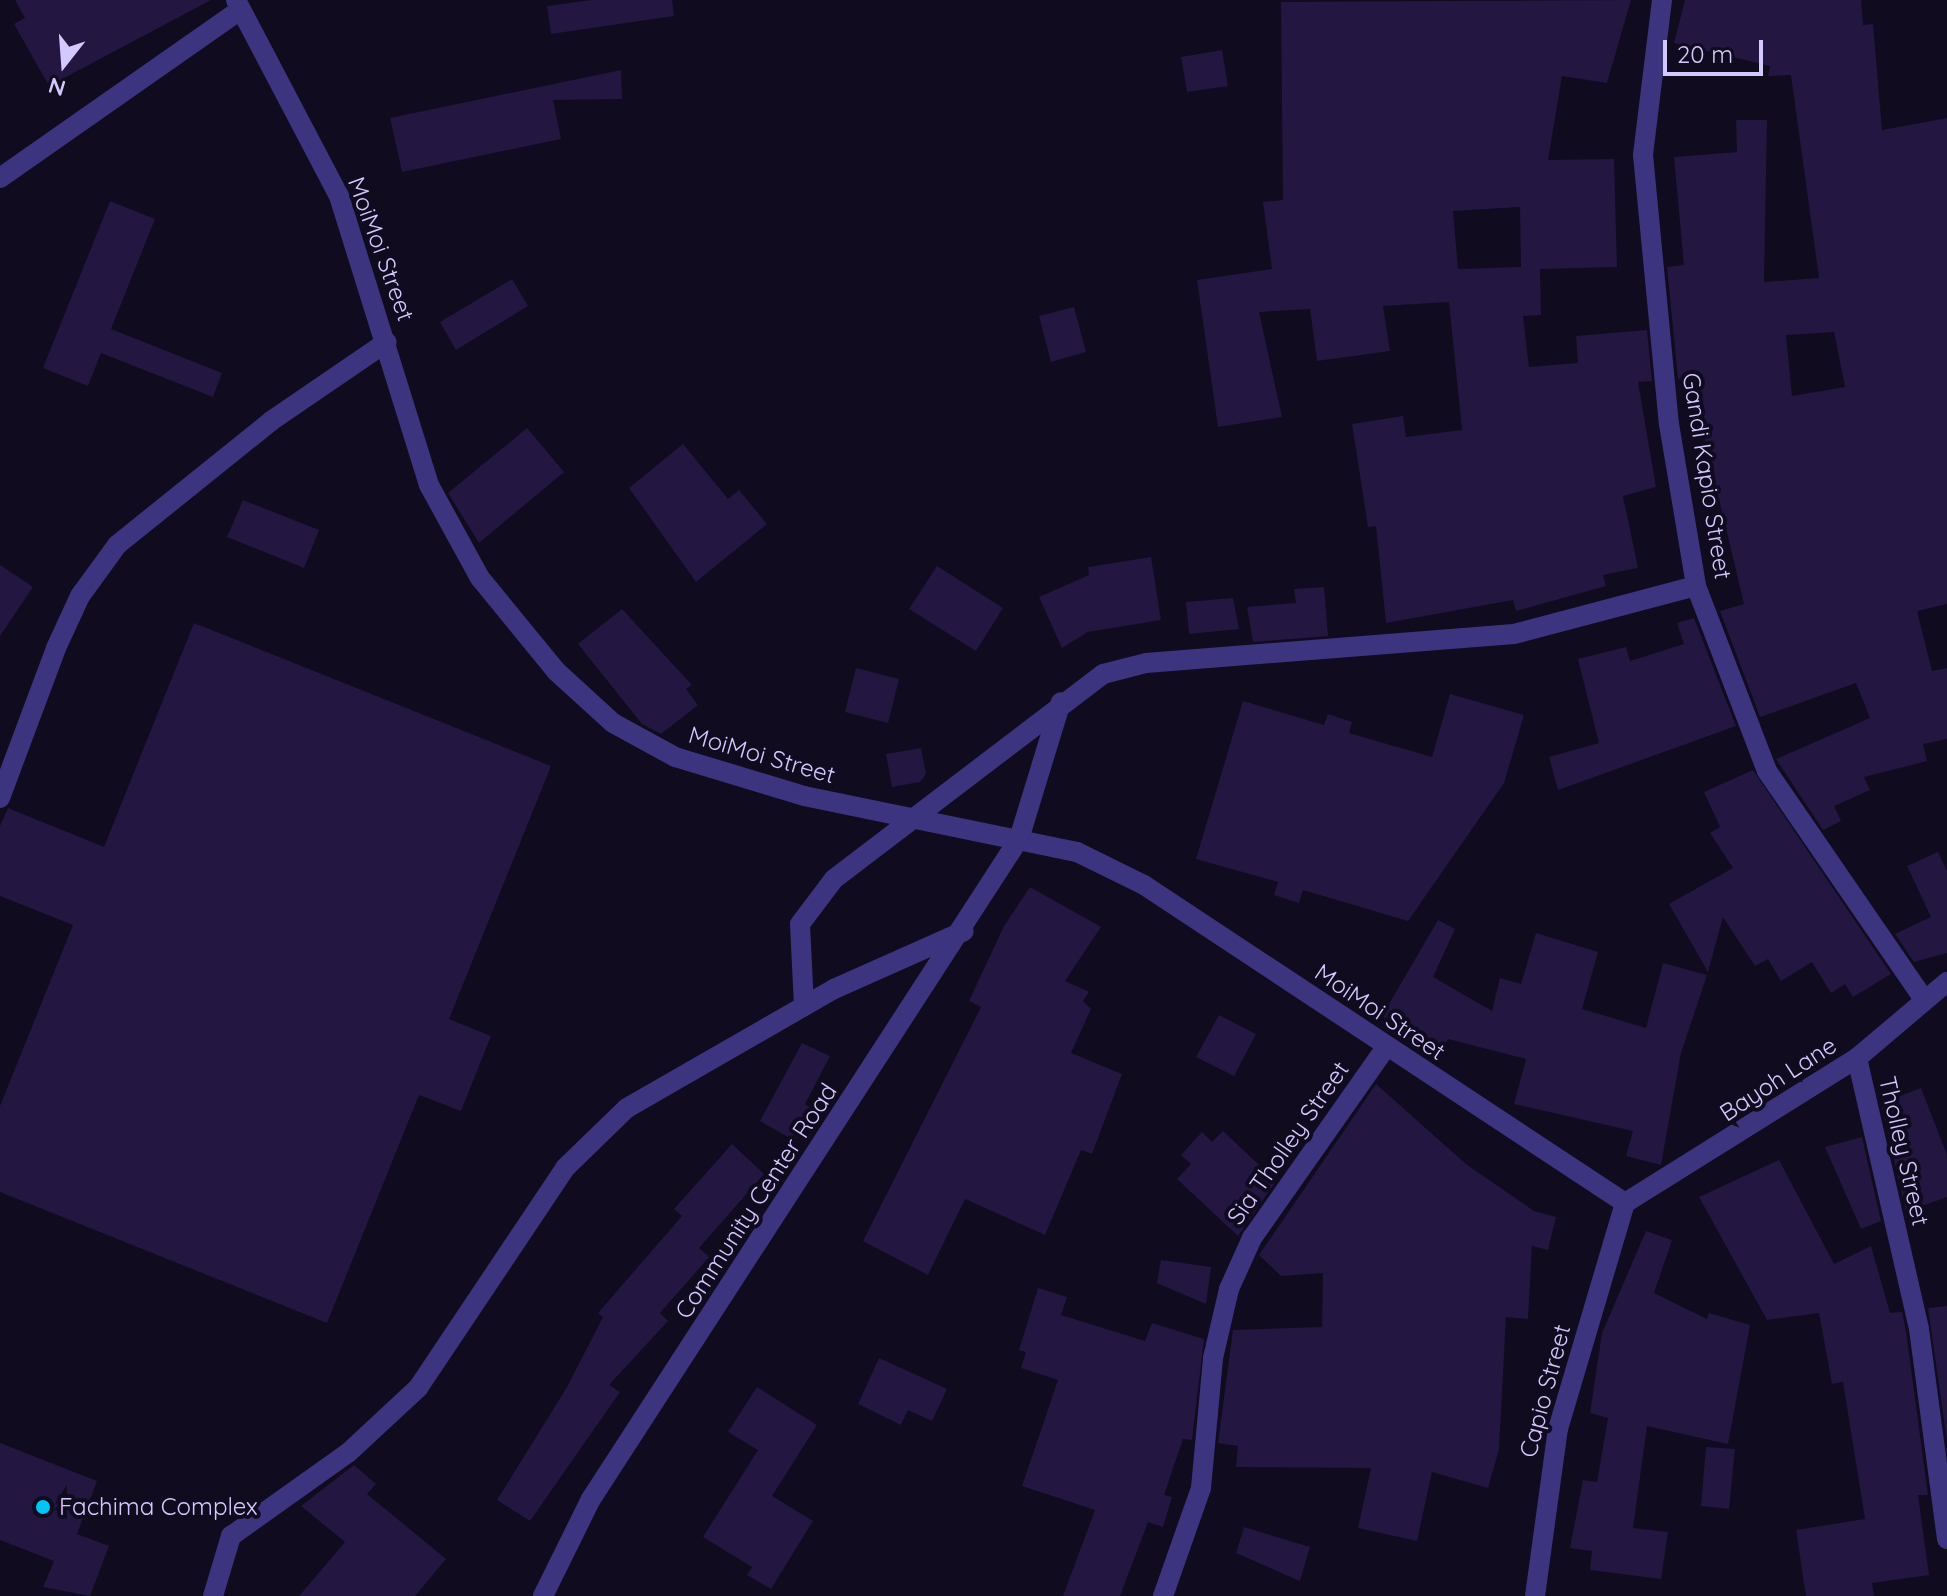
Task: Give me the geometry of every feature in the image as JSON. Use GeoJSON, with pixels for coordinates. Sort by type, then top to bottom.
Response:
{"type":"FeatureCollection","features":[{"type":"Feature","properties":{"kind":"street","name":"Gandi Kapio Street"},"geometry":{"type":"LineString","coordinates":[[1662,0],[1643,155],[1669,424],[1696,586],[1767,771],[1923,998]]}},
{"type":"Feature","properties":{"kind":"street"},"geometry":{"type":"LineString","coordinates":[[0,178],[238,5]]}},
{"type":"Feature","properties":{"kind":"street","name":"MoiMoi Street"},"geometry":{"type":"LineString","coordinates":[[238,5],[339,196],[387,342],[429,485],[480,578],[567,681],[613,723],[675,757],[910,821],[1077,852],[1144,885],[1625,1203]]}},
{"type":"Feature","properties":{"kind":"street"},"geometry":{"type":"LineString","coordinates":[[0,798],[56,648],[80,596],[117,545],[271,421],[387,342]]}},
{"type":"Feature","properties":{"kind":"street"},"geometry":{"type":"LineString","coordinates":[[804,1006],[800,924],[834,879],[1061,702],[1103,674],[1146,663],[1514,634],[1696,586]]}},
{"type":"Feature","properties":{"kind":"street","name":"Community Center Road"},"geometry":{"type":"LineString","coordinates":[[543,1596],[591,1499],[964,931],[1019,839],[1061,702]]}},
{"type":"Feature","properties":{"kind":"street"},"geometry":{"type":"LineString","coordinates":[[213,1596],[231,1536],[348,1453],[418,1388],[565,1168],[627,1108],[804,1006],[964,931]]}},
{"type":"Feature","properties":{"kind":"street","name":"Bayoh Lane"},"geometry":{"type":"LineString","coordinates":[[1625,1203],[1857,1058],[1923,998],[1947,982]]}},
{"type":"Feature","properties":{"kind":"street","name":"Sia Tholley Street"},"geometry":{"type":"LineString","coordinates":[[1163,1596],[1201,1488],[1213,1358],[1229,1289],[1252,1238],[1386,1047]]}},
{"type":"Feature","properties":{"kind":"street","name":"Tholley Street"},"geometry":{"type":"LineString","coordinates":[[1857,1058],[1919,1329],[1947,1539]]}},
{"type":"Feature","properties":{"kind":"street","name":"Capio Street"},"geometry":{"type":"LineString","coordinates":[[1535,1596],[1558,1429],[1625,1203]]}},
{"type":"Feature","properties":{"kind":"building"},"geometry":{"type":"Polygon","coordinates":[[[15,0],[211,0],[49,86],[14,24],[25,18],[15,0]]]}},
{"type":"Feature","properties":{"kind":"building"},"geometry":{"type":"Polygon","coordinates":[[[592,0],[672,0],[674,16],[551,34],[547,6],[592,0]]]}},
{"type":"Feature","properties":{"kind":"building"},"geometry":{"type":"Polygon","coordinates":[[[1631,0],[1607,83],[1562,76],[1548,160],[1614,159],[1617,267],[1540,269],[1541,315],[1523,316],[1529,367],[1578,363],[1576,336],[1647,330],[1652,381],[1638,382],[1656,487],[1623,496],[1638,568],[1603,575],[1606,586],[1516,611],[1513,600],[1386,623],[1376,526],[1368,527],[1352,424],[1403,416],[1406,437],[1462,430],[1449,302],[1383,306],[1390,351],[1317,361],[1310,309],[1259,312],[1282,417],[1218,427],[1197,280],[1272,269],[1263,202],[1283,200],[1281,2],[1631,0]],[[1520,207],[1453,211],[1458,269],[1521,267],[1520,207]]]}},
{"type":"Feature","properties":{"kind":"building"},"geometry":{"type":"Polygon","coordinates":[[[1685,0],[1861,0],[1863,25],[1873,24],[1882,130],[1947,118],[1947,604],[1917,611],[1932,671],[1947,668],[1947,739],[1923,744],[1927,761],[1864,777],[1870,790],[1834,806],[1841,821],[1823,830],[1776,759],[1870,718],[1856,683],[1760,717],[1720,611],[1744,604],[1690,377],[1678,379],[1667,267],[1684,265],[1674,157],[1737,152],[1736,120],[1767,120],[1764,282],[1819,278],[1791,75],[1768,76],[1770,66],[1674,43],[1685,0]],[[1834,332],[1786,335],[1792,396],[1845,387],[1834,332]]]}},
{"type":"Feature","properties":{"kind":"building"},"geometry":{"type":"Polygon","coordinates":[[[1222,50],[1228,86],[1187,92],[1181,57],[1222,50]]]}},
{"type":"Feature","properties":{"kind":"building"},"geometry":{"type":"Polygon","coordinates":[[[621,70],[622,99],[553,100],[561,139],[402,172],[390,118],[621,70]]]}},
{"type":"Feature","properties":{"kind":"building"},"geometry":{"type":"Polygon","coordinates":[[[110,201],[155,219],[111,329],[222,373],[213,397],[101,353],[88,386],[43,368],[110,201]]]}},
{"type":"Feature","properties":{"kind":"building"},"geometry":{"type":"Polygon","coordinates":[[[512,279],[528,306],[456,350],[440,322],[512,279]]]}},
{"type":"Feature","properties":{"kind":"building"},"geometry":{"type":"Polygon","coordinates":[[[1074,307],[1086,352],[1051,362],[1039,316],[1074,307]]]}},
{"type":"Feature","properties":{"kind":"building"},"geometry":{"type":"Polygon","coordinates":[[[527,428],[564,472],[479,543],[448,493],[527,428]]]}},
{"type":"Feature","properties":{"kind":"building"},"geometry":{"type":"Polygon","coordinates":[[[683,444],[728,499],[739,490],[767,524],[696,582],[629,488],[683,444]]]}},
{"type":"Feature","properties":{"kind":"building"},"geometry":{"type":"Polygon","coordinates":[[[243,500],[319,530],[304,568],[227,537],[243,500]]]}},
{"type":"Feature","properties":{"kind":"building"},"geometry":{"type":"Polygon","coordinates":[[[1151,557],[1161,620],[1088,632],[1062,648],[1039,597],[1089,575],[1088,567],[1151,557]]]}},
{"type":"Feature","properties":{"kind":"building"},"geometry":{"type":"Polygon","coordinates":[[[0,565],[33,587],[0,636],[0,565]]]}},
{"type":"Feature","properties":{"kind":"building"},"geometry":{"type":"Polygon","coordinates":[[[937,566],[1003,608],[976,651],[909,609],[937,566]]]}},
{"type":"Feature","properties":{"kind":"building"},"geometry":{"type":"Polygon","coordinates":[[[1324,587],[1328,636],[1253,642],[1247,607],[1296,603],[1294,589],[1324,587]]]}},
{"type":"Feature","properties":{"kind":"building"},"geometry":{"type":"Polygon","coordinates":[[[1233,598],[1239,629],[1189,634],[1186,602],[1233,598]]]}},
{"type":"Feature","properties":{"kind":"building"},"geometry":{"type":"Polygon","coordinates":[[[622,609],[692,685],[686,689],[698,705],[661,734],[642,724],[578,644],[622,609]]]}},
{"type":"Feature","properties":{"kind":"building"},"geometry":{"type":"Polygon","coordinates":[[[1694,618],[1736,726],[1558,790],[1549,757],[1599,743],[1578,659],[1626,647],[1630,661],[1684,644],[1677,623],[1694,618]]]}},
{"type":"Feature","properties":{"kind":"building"},"geometry":{"type":"Polygon","coordinates":[[[194,623],[551,766],[449,1019],[491,1036],[461,1111],[419,1095],[327,1323],[0,1192],[0,1106],[73,925],[0,896],[0,826],[8,808],[104,847],[194,623]]]}},
{"type":"Feature","properties":{"kind":"building"},"geometry":{"type":"Polygon","coordinates":[[[856,668],[899,679],[888,723],[845,712],[856,668]]]}},
{"type":"Feature","properties":{"kind":"building"},"geometry":{"type":"Polygon","coordinates":[[[1450,694],[1524,715],[1504,783],[1408,921],[1303,890],[1299,903],[1274,895],[1278,882],[1196,859],[1243,701],[1324,725],[1328,714],[1352,722],[1349,733],[1432,757],[1450,694]]]}},
{"type":"Feature","properties":{"kind":"building"},"geometry":{"type":"Polygon","coordinates":[[[921,748],[926,774],[920,782],[892,787],[886,754],[921,748]]]}},
{"type":"Feature","properties":{"kind":"building"},"geometry":{"type":"Polygon","coordinates":[[[1753,770],[1891,974],[1853,997],[1845,984],[1831,993],[1812,962],[1781,981],[1768,959],[1755,966],[1723,917],[1708,972],[1669,904],[1733,868],[1710,833],[1720,827],[1704,792],[1753,770]]]}},
{"type":"Feature","properties":{"kind":"building"},"geometry":{"type":"Polygon","coordinates":[[[1938,852],[1947,871],[1947,953],[1914,962],[1895,934],[1931,917],[1907,866],[1938,852]]]}},
{"type":"Feature","properties":{"kind":"building"},"geometry":{"type":"Polygon","coordinates":[[[1030,887],[1101,927],[1065,981],[1089,992],[1083,1001],[1091,1009],[1071,1053],[1122,1074],[1092,1154],[1081,1150],[1045,1235],[965,1199],[928,1275],[863,1241],[981,1007],[969,1001],[1004,926],[1030,887]]]}},
{"type":"Feature","properties":{"kind":"building"},"geometry":{"type":"Polygon","coordinates":[[[1438,920],[1455,929],[1433,977],[1492,1011],[1500,978],[1521,984],[1536,933],[1598,952],[1582,1009],[1646,1028],[1663,963],[1707,975],[1681,1053],[1661,1165],[1626,1156],[1633,1131],[1514,1104],[1526,1059],[1448,1039],[1442,1050],[1382,1016],[1438,920]]]}},
{"type":"Feature","properties":{"kind":"building"},"geometry":{"type":"Polygon","coordinates":[[[1219,1015],[1256,1034],[1234,1076],[1196,1057],[1219,1015]]]}},
{"type":"Feature","properties":{"kind":"building"},"geometry":{"type":"Polygon","coordinates":[[[802,1043],[830,1056],[805,1104],[814,1110],[795,1141],[760,1121],[802,1043]]]}},
{"type":"Feature","properties":{"kind":"building"},"geometry":{"type":"Polygon","coordinates":[[[1376,1084],[1466,1164],[1534,1211],[1556,1217],[1548,1250],[1532,1246],[1528,1319],[1506,1317],[1499,1449],[1488,1488],[1432,1472],[1417,1541],[1358,1528],[1371,1468],[1236,1467],[1238,1446],[1218,1443],[1233,1330],[1322,1327],[1323,1273],[1281,1276],[1259,1255],[1376,1084]]]}},
{"type":"Feature","properties":{"kind":"building"},"geometry":{"type":"Polygon","coordinates":[[[1921,1088],[1947,1155],[1947,1197],[1906,1212],[1881,1103],[1921,1088]]]}},
{"type":"Feature","properties":{"kind":"building"},"geometry":{"type":"Polygon","coordinates":[[[1223,1131],[1276,1181],[1238,1236],[1177,1179],[1191,1164],[1181,1155],[1202,1132],[1212,1142],[1223,1131]]]}},
{"type":"Feature","properties":{"kind":"building"},"geometry":{"type":"Polygon","coordinates":[[[1862,1137],[1881,1221],[1861,1229],[1825,1147],[1862,1137]]]}},
{"type":"Feature","properties":{"kind":"building"},"geometry":{"type":"Polygon","coordinates":[[[732,1144],[764,1174],[699,1248],[709,1257],[660,1313],[668,1321],[609,1385],[620,1392],[530,1521],[497,1500],[567,1387],[603,1317],[598,1313],[682,1216],[674,1209],[732,1144]]]}},
{"type":"Feature","properties":{"kind":"building"},"geometry":{"type":"Polygon","coordinates":[[[1779,1160],[1834,1264],[1871,1246],[1890,1313],[1902,1312],[1928,1495],[1918,1495],[1929,1575],[1872,1583],[1874,1596],[1806,1596],[1796,1530],[1865,1519],[1843,1382],[1832,1384],[1819,1313],[1767,1320],[1699,1197],[1779,1160]]]}},
{"type":"Feature","properties":{"kind":"building"},"geometry":{"type":"Polygon","coordinates":[[[1646,1231],[1672,1240],[1654,1293],[1707,1319],[1709,1313],[1750,1325],[1728,1444],[1647,1426],[1633,1528],[1668,1532],[1661,1579],[1590,1570],[1592,1551],[1570,1548],[1583,1480],[1597,1482],[1608,1418],[1590,1413],[1602,1333],[1646,1231]]]}},
{"type":"Feature","properties":{"kind":"building"},"geometry":{"type":"Polygon","coordinates":[[[1161,1260],[1211,1267],[1206,1304],[1157,1283],[1161,1260]]]}},
{"type":"Feature","properties":{"kind":"building"},"geometry":{"type":"Polygon","coordinates":[[[1038,1288],[1067,1297],[1061,1315],[1145,1341],[1152,1323],[1204,1339],[1192,1440],[1183,1439],[1164,1495],[1172,1497],[1163,1527],[1148,1522],[1120,1596],[1063,1596],[1095,1510],[1022,1486],[1058,1380],[1021,1368],[1026,1352],[1019,1350],[1038,1288]]]}},
{"type":"Feature","properties":{"kind":"building"},"geometry":{"type":"Polygon","coordinates":[[[1947,1306],[1947,1441],[1928,1308],[1947,1306]]]}},
{"type":"Feature","properties":{"kind":"building"},"geometry":{"type":"Polygon","coordinates":[[[879,1358],[947,1389],[932,1421],[908,1410],[901,1425],[858,1404],[879,1358]]]}},
{"type":"Feature","properties":{"kind":"building"},"geometry":{"type":"Polygon","coordinates":[[[757,1387],[817,1425],[772,1496],[813,1521],[771,1589],[747,1575],[752,1567],[703,1537],[758,1450],[728,1432],[757,1387]]]}},
{"type":"Feature","properties":{"kind":"building","name":"Fachima Complex"},"geometry":{"type":"Polygon","coordinates":[[[0,1443],[97,1481],[77,1534],[109,1546],[90,1596],[43,1587],[54,1561],[0,1540],[0,1443]]]}},
{"type":"Feature","properties":{"kind":"building"},"geometry":{"type":"Polygon","coordinates":[[[1706,1447],[1735,1449],[1729,1509],[1701,1506],[1706,1447]]]}},
{"type":"Feature","properties":{"kind":"building"},"geometry":{"type":"Polygon","coordinates":[[[354,1465],[376,1484],[367,1494],[446,1559],[415,1596],[299,1596],[345,1542],[301,1506],[354,1465]]]}},
{"type":"Feature","properties":{"kind":"building"},"geometry":{"type":"Polygon","coordinates":[[[1244,1527],[1310,1547],[1300,1581],[1236,1553],[1244,1527]]]}},
{"type":"Feature","properties":{"kind":"place","name":"Fachima Complex"},"geometry":{"type":"Point","coordinates":[43,1507]}}]}
